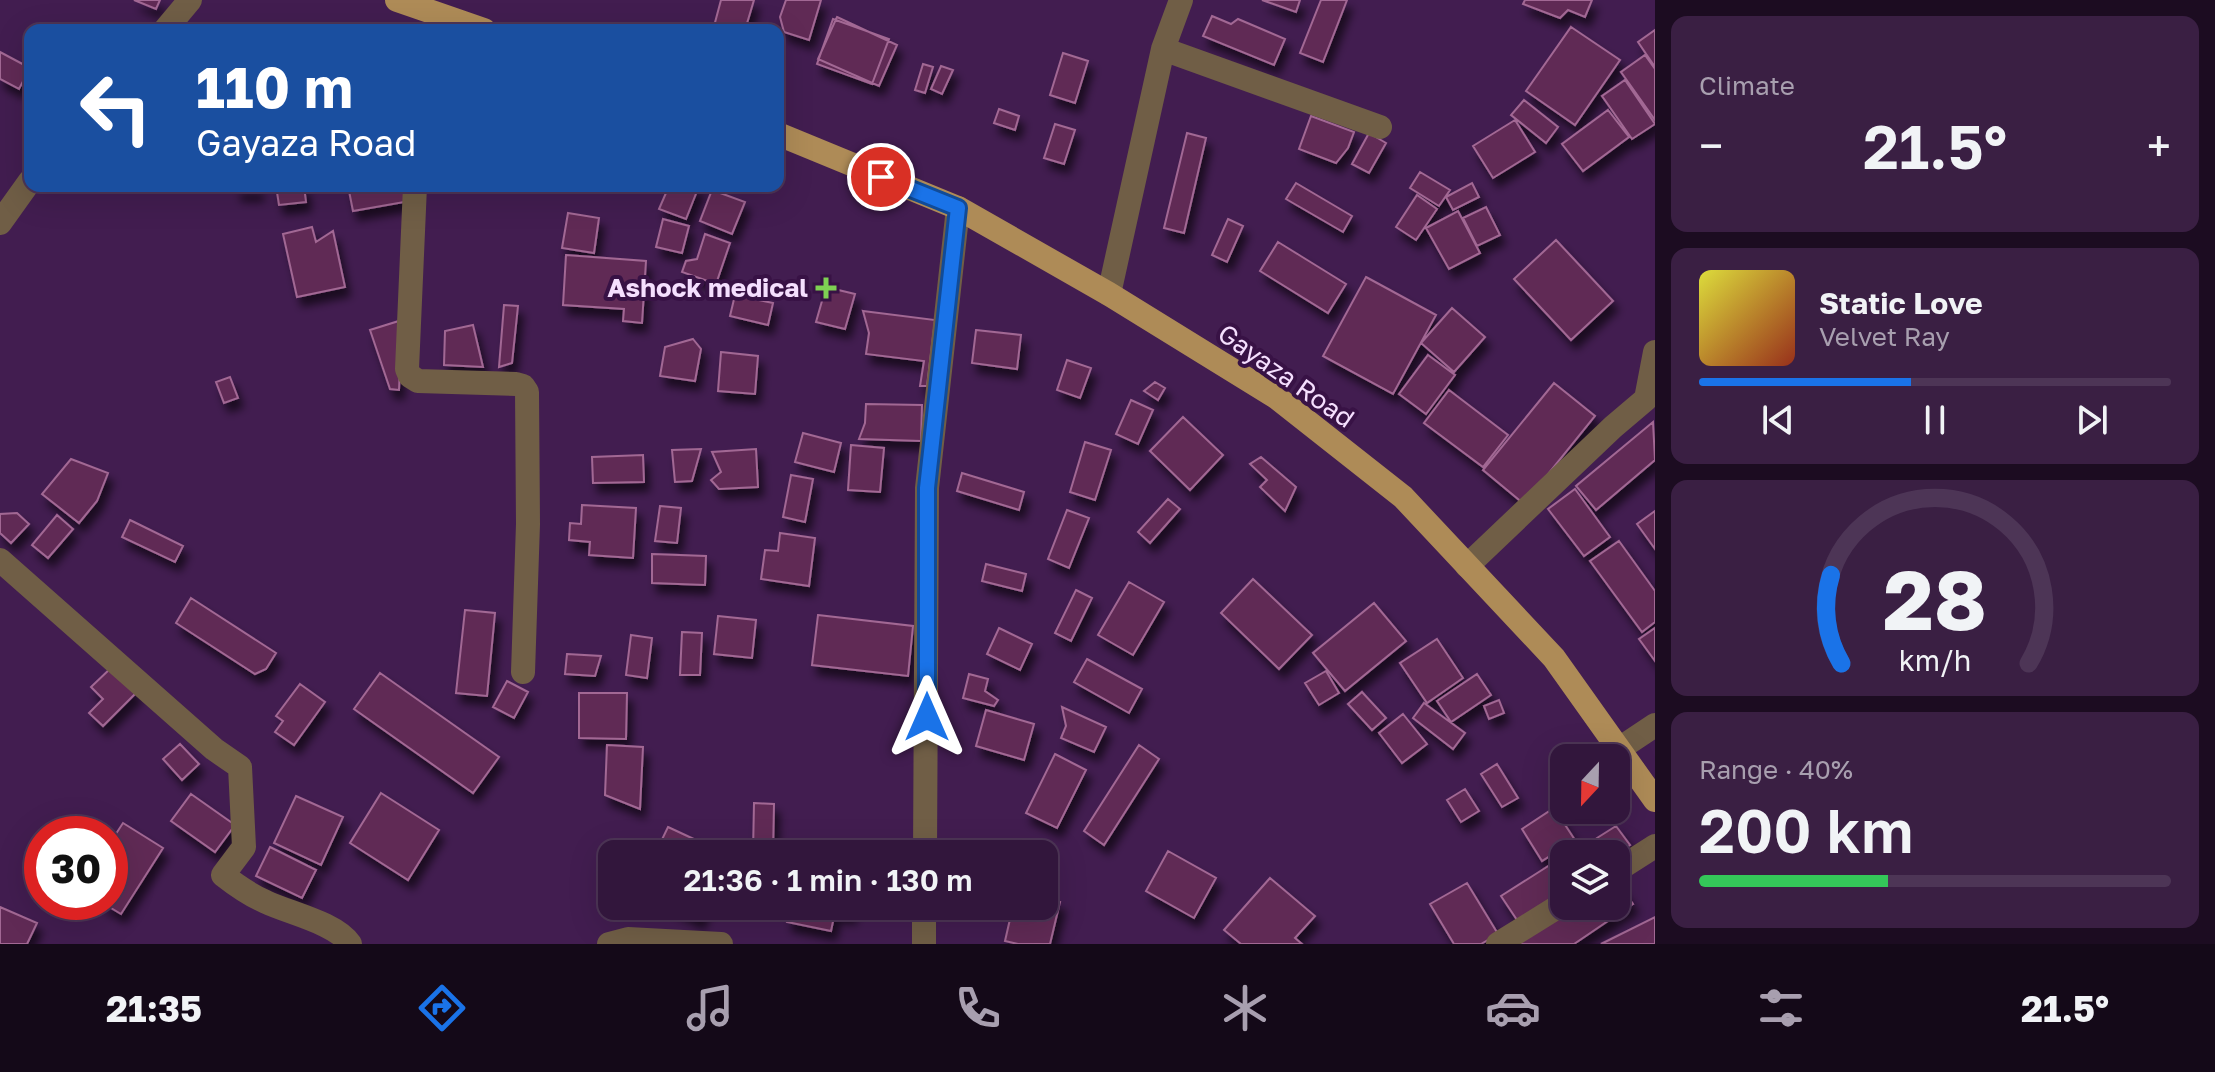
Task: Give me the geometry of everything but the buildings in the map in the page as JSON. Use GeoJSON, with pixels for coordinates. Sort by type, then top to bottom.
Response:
{"type":"FeatureCollection","features":[{"type":"Feature","properties":{"kind":"main road"},"geometry":{"type":"LineString","coordinates":[[397,0],[431,21]]}},
{"type":"Feature","properties":{"kind":"main road","name":"Gayaza Road"},"geometry":{"type":"LineString","coordinates":[[784,136],[958,208],[1109,294],[1276,397],[1403,497],[1554,658],[1615,744]]}},
{"type":"Feature","properties":{"kind":"main road","name":"Gayaza Road"},"geometry":{"type":"LineString","coordinates":[[1630,765],[1655,800]]}},
{"type":"Feature","properties":{"kind":"street"},"geometry":{"type":"LineString","coordinates":[[170,24],[190,0]]}},
{"type":"Feature","properties":{"kind":"street"},"geometry":{"type":"LineString","coordinates":[[1109,294],[1163,49],[1181,0]]}},
{"type":"Feature","properties":{"kind":"street"},"geometry":{"type":"LineString","coordinates":[[1163,49],[1380,127]]}},
{"type":"Feature","properties":{"kind":"street"},"geometry":{"type":"LineString","coordinates":[[0,223],[24,189]]}},
{"type":"Feature","properties":{"kind":"street"},"geometry":{"type":"LineString","coordinates":[[415,192],[407,369],[410,376],[418,381],[516,384],[523,386],[527,392],[528,524],[523,672]]}},
{"type":"Feature","properties":{"kind":"street"},"geometry":{"type":"LineString","coordinates":[[925,840],[927,488],[958,208]]}},
{"type":"Feature","properties":{"kind":"street"},"geometry":{"type":"LineString","coordinates":[[1467,566],[1646,399],[1655,352]]}},
{"type":"Feature","properties":{"kind":"street"},"geometry":{"type":"LineString","coordinates":[[0,560],[214,749],[240,767],[244,847],[223,875],[239,888],[266,902],[338,931],[350,944]]}},
{"type":"Feature","properties":{"kind":"street"},"geometry":{"type":"LineString","coordinates":[[1626,744],[1655,725]]}},
{"type":"Feature","properties":{"kind":"street"},"geometry":{"type":"LineString","coordinates":[[1630,862],[1655,846]]}},
{"type":"Feature","properties":{"kind":"street"},"geometry":{"type":"LineString","coordinates":[[1498,944],[1550,912]]}},
{"type":"Feature","properties":{"kind":"street"},"geometry":{"type":"LineString","coordinates":[[924,920],[924,944]]}},
{"type":"Feature","properties":{"kind":"street"},"geometry":{"type":"LineString","coordinates":[[609,944],[628,939],[721,944]]}},
{"type":"Feature","properties":{"kind":"place","name":"Ashock medical"},"geometry":{"type":"Point","coordinates":[826,288]}},
{"type":"Feature","properties":{"kind":"route"},"geometry":{"type":"LineString","coordinates":[[881,177],[958,208],[927,488],[927,717]]}}]}
